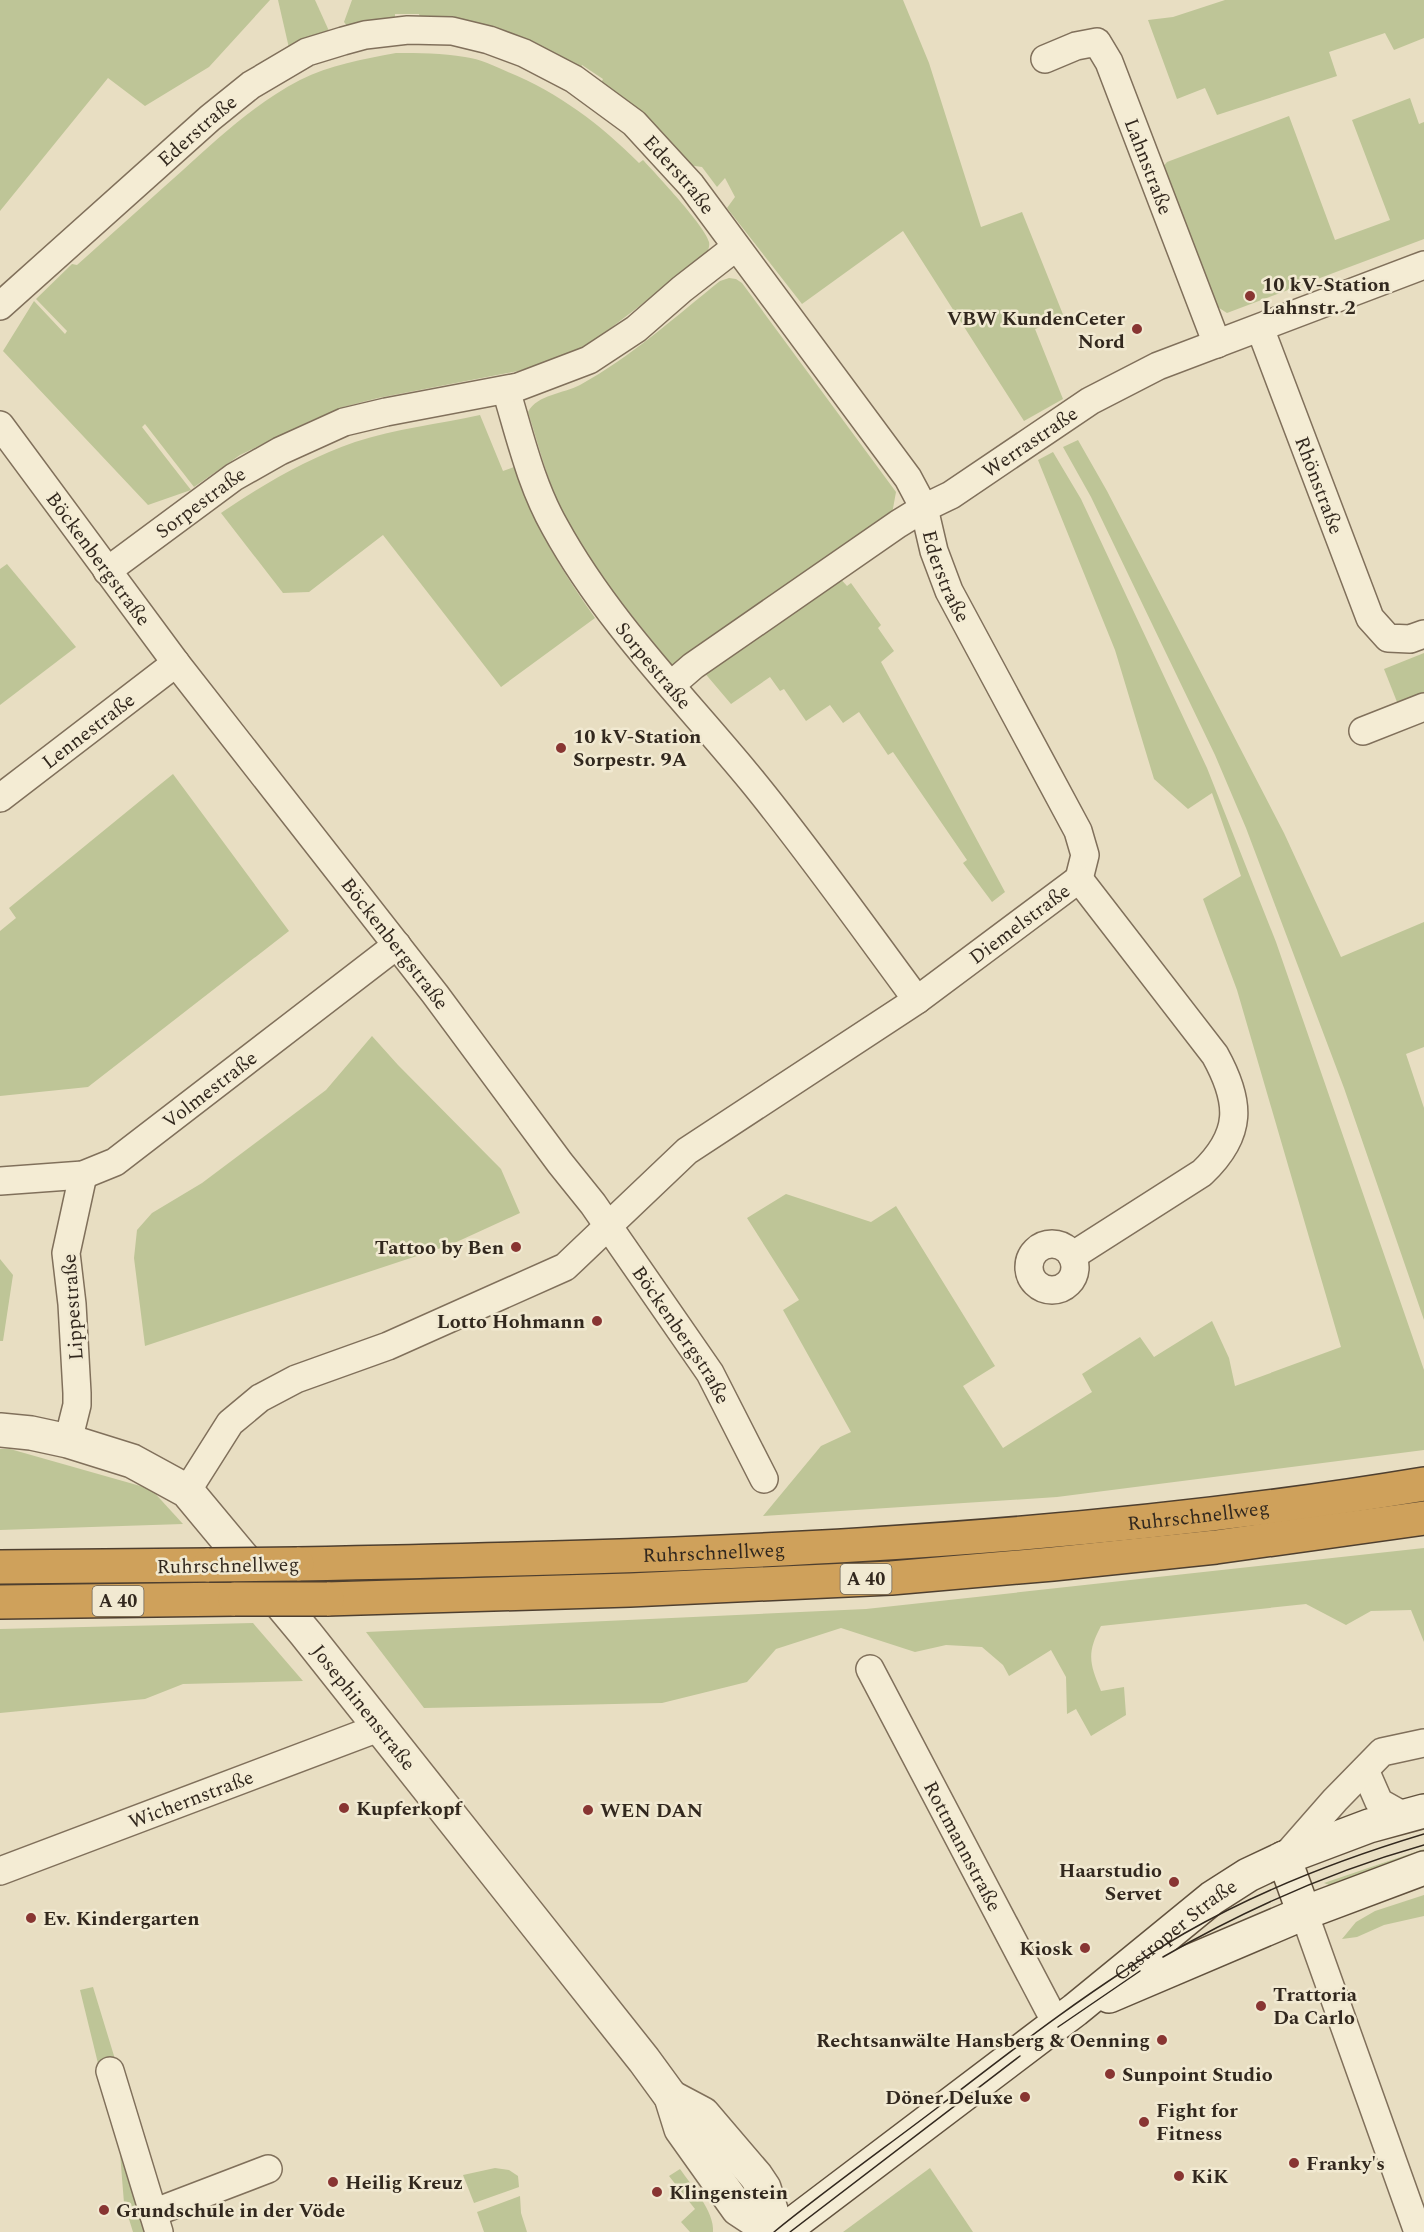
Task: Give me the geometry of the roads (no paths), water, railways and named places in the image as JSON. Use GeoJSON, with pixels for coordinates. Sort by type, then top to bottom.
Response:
{"type":"FeatureCollection","features":[{"type":"Feature","properties":{"kind":"highway","name":"Ruhrschnellweg"},"geometry":{"type":"LineString","coordinates":[[0,1567],[600,1558],[955,1538],[1205,1514],[1424,1484]]}},
{"type":"Feature","properties":{"kind":"highway","name":"Ruhrschnellweg"},"geometry":{"type":"LineString","coordinates":[[0,1602],[327,1599],[618,1591],[891,1578],[1215,1547],[1413,1520]]}},
{"type":"Feature","properties":{"kind":"street","name":"Ederstraße"},"geometry":{"type":"LineString","coordinates":[[0,306],[210,118],[251,85],[307,52],[365,35],[408,30],[452,31],[489,40],[524,53],[574,79],[634,123],[691,184],[908,478],[924,508],[934,551],[949,591],[1078,831],[1085,855],[1079,879]]}},
{"type":"Feature","properties":{"kind":"street","name":"Lahnstraße"},"geometry":{"type":"LineString","coordinates":[[1045,59],[1076,46],[1097,42],[1109,62],[1217,344]]}},
{"type":"Feature","properties":{"kind":"street","name":"Sorpestraße"},"geometry":{"type":"LineString","coordinates":[[107,571],[234,477],[344,422],[506,390],[589,360],[636,329],[736,247]]}},
{"type":"Feature","properties":{"kind":"street","name":"Werrastraße"},"geometry":{"type":"LineString","coordinates":[[671,685],[693,666],[924,508],[951,495],[1090,401],[1158,366],[1424,265]]}},
{"type":"Feature","properties":{"kind":"street","name":"Rhönstraße"},"geometry":{"type":"LineString","coordinates":[[1260,328],[1371,618],[1388,638],[1410,639],[1424,634]]}},
{"type":"Feature","properties":{"kind":"street","name":"Sorpestraße"},"geometry":{"type":"LineString","coordinates":[[506,390],[541,499],[580,570],[632,640],[795,833],[917,1000]]}},
{"type":"Feature","properties":{"kind":"street","name":"Böckenbergstraße"},"geometry":{"type":"LineString","coordinates":[[2,432],[176,663],[397,945],[609,1227],[710,1373],[764,1479]]}},
{"type":"Feature","properties":{"kind":"street","name":"Lennestraße"},"geometry":{"type":"LineString","coordinates":[[0,798],[176,663]]}},
{"type":"Feature","properties":{"kind":"street"},"geometry":{"type":"LineString","coordinates":[[1363,731],[1424,707]]}},
{"type":"Feature","properties":{"kind":"street","name":"Diemelstraße"},"geometry":{"type":"LineString","coordinates":[[609,1227],[687,1151],[917,1000],[1079,879],[1215,1055],[1229,1079],[1235,1106],[1230,1133],[1219,1157],[1202,1173],[1072,1256]]}},
{"type":"Feature","properties":{"kind":"street","name":"Volmestraße"},"geometry":{"type":"LineString","coordinates":[[0,1181],[83,1175],[115,1162],[397,945]]}},
{"type":"Feature","properties":{"kind":"street","name":"Lippestraße"},"geometry":{"type":"LineString","coordinates":[[68,1441],[77,1405],[77,1393],[72,1304],[66,1253],[83,1175]]}},
{"type":"Feature","properties":{"kind":"street"},"geometry":{"type":"LineString","coordinates":[[187,1491],[230,1423],[261,1398],[296,1379],[388,1346],[565,1267],[609,1227]]}},
{"type":"Feature","properties":{"kind":"street","name":"Josephinenstraße"},"geometry":{"type":"LineString","coordinates":[[0,1430],[31,1433],[68,1441],[132,1461],[187,1491],[381,1727],[671,2097],[681,2129],[738,2209],[773,2232]]}},
{"type":"Feature","properties":{"kind":"street","name":"Rottmannstraße"},"geometry":{"type":"LineString","coordinates":[[870,1669],[1065,2017]]}},
{"type":"Feature","properties":{"kind":"street","name":"Wichernstraße"},"geometry":{"type":"LineString","coordinates":[[0,1871],[381,1727]]}},
{"type":"Feature","properties":{"kind":"street","name":"Castroper Straße"},"geometry":{"type":"LineString","coordinates":[[1284,1858],[1335,1800],[1382,1752],[1424,1743]]}},
{"type":"Feature","properties":{"kind":"street"},"geometry":{"type":"LineString","coordinates":[[1365,1770],[1379,1802],[1414,1813]]}},
{"type":"Feature","properties":{"kind":"street","name":"Castroper Straße"},"geometry":{"type":"LineString","coordinates":[[782,2232],[1065,2017],[1212,1898],[1248,1875],[1284,1858],[1369,1826],[1414,1813]]}},
{"type":"Feature","properties":{"kind":"street"},"geometry":{"type":"LineString","coordinates":[[1284,1858],[1418,2232]]}},
{"type":"Feature","properties":{"kind":"street","name":"Castroper Straße"},"geometry":{"type":"LineString","coordinates":[[1065,2017],[1304,1913],[1424,1868]]}},
{"type":"Feature","properties":{"kind":"street"},"geometry":{"type":"LineString","coordinates":[[110,2071],[156,2222],[268,2169]]}},
{"type":"Feature","properties":{"kind":"street","name":"Josephinenstraße"},"geometry":{"type":"LineString","coordinates":[[671,2097],[703,2114],[756,2176],[764,2188],[777,2232]]}},
{"type":"Feature","properties":{"kind":"tram line"},"geometry":{"type":"LineString","coordinates":[[774,2232],[1027,2039],[1089,1994],[1152,1953],[1213,1917],[1272,1889],[1362,1854],[1424,1834]]}},
{"type":"Feature","properties":{"kind":"tram line"},"geometry":{"type":"LineString","coordinates":[[1163,1957],[1194,1939],[1290,1893],[1356,1867],[1424,1845]]}},
{"type":"Feature","properties":{"kind":"tram line"},"geometry":{"type":"LineString","coordinates":[[1058,2027],[1140,1971]]}},
{"type":"Feature","properties":{"kind":"tram line"},"geometry":{"type":"LineString","coordinates":[[790,2232],[1020,2056]]}},
{"type":"Feature","properties":{"kind":"place","name":"10 kV-Station Lahnstr. 2"},"geometry":{"type":"Point","coordinates":[1250,296]}},
{"type":"Feature","properties":{"kind":"place","name":"VBW KundenCeter Nord"},"geometry":{"type":"Point","coordinates":[1137,329]}},
{"type":"Feature","properties":{"kind":"place","name":"10 kV-Station Sorpestr. 9A"},"geometry":{"type":"Point","coordinates":[561,748]}},
{"type":"Feature","properties":{"kind":"place","name":"Tattoo by Ben"},"geometry":{"type":"Point","coordinates":[516,1247]}},
{"type":"Feature","properties":{"kind":"place","name":"Lotto Hohmann"},"geometry":{"type":"Point","coordinates":[597,1321]}},
{"type":"Feature","properties":{"kind":"place","name":"Kupferkopf"},"geometry":{"type":"Point","coordinates":[344,1808]}},
{"type":"Feature","properties":{"kind":"place","name":"WEN DAN"},"geometry":{"type":"Point","coordinates":[588,1810]}},
{"type":"Feature","properties":{"kind":"place","name":"Haarstudio Servet"},"geometry":{"type":"Point","coordinates":[1174,1882]}},
{"type":"Feature","properties":{"kind":"place","name":"Ev. Kindergarten"},"geometry":{"type":"Point","coordinates":[31,1918]}},
{"type":"Feature","properties":{"kind":"place","name":"Kiosk"},"geometry":{"type":"Point","coordinates":[1085,1948]}},
{"type":"Feature","properties":{"kind":"place","name":"Trattoria Da Carlo"},"geometry":{"type":"Point","coordinates":[1261,2006]}},
{"type":"Feature","properties":{"kind":"place","name":"Rechtsanwälte Hansberg & Oenning"},"geometry":{"type":"Point","coordinates":[1162,2040]}},
{"type":"Feature","properties":{"kind":"place","name":"Sunpoint Studio"},"geometry":{"type":"Point","coordinates":[1110,2074]}},
{"type":"Feature","properties":{"kind":"place","name":"Döner Deluxe"},"geometry":{"type":"Point","coordinates":[1025,2097]}},
{"type":"Feature","properties":{"kind":"place","name":"Fight for Fitness"},"geometry":{"type":"Point","coordinates":[1144,2122]}},
{"type":"Feature","properties":{"kind":"place","name":"Franky's"},"geometry":{"type":"Point","coordinates":[1294,2163]}},
{"type":"Feature","properties":{"kind":"place","name":"KiK"},"geometry":{"type":"Point","coordinates":[1179,2176]}},
{"type":"Feature","properties":{"kind":"place","name":"Heilig Kreuz"},"geometry":{"type":"Point","coordinates":[333,2182]}},
{"type":"Feature","properties":{"kind":"place","name":"Klingenstein"},"geometry":{"type":"Point","coordinates":[657,2192]}},
{"type":"Feature","properties":{"kind":"place","name":"Grundschule in der Vöde"},"geometry":{"type":"Point","coordinates":[104,2210]}}]}
